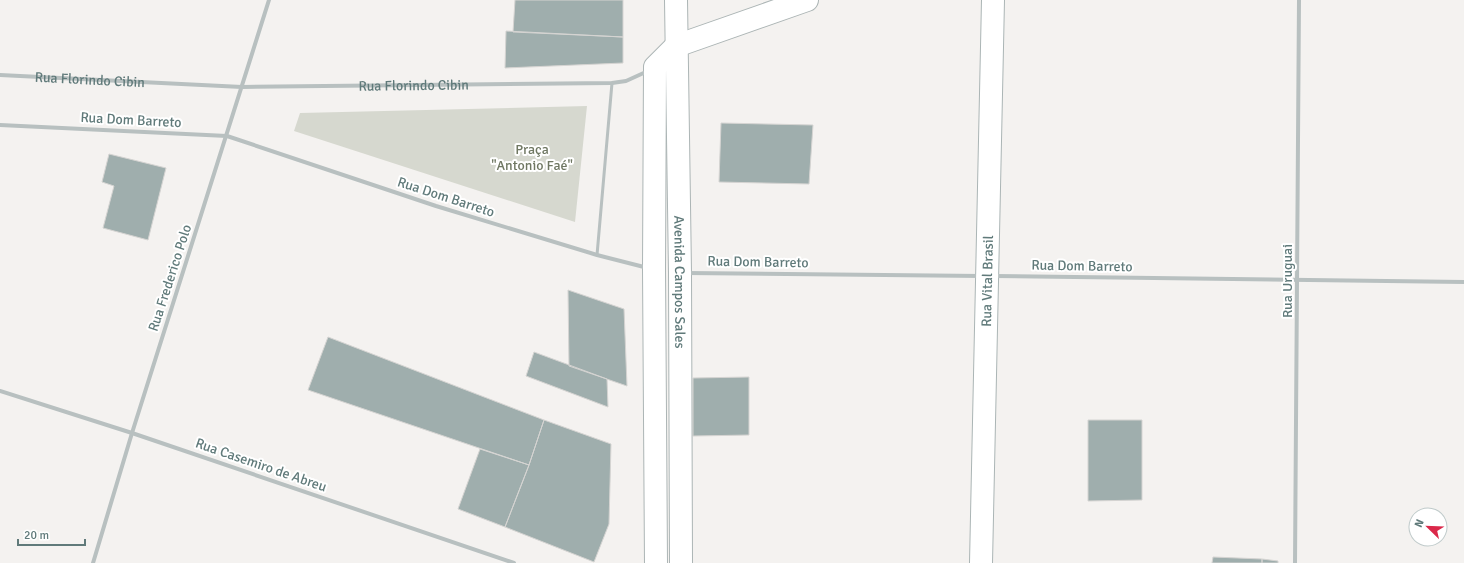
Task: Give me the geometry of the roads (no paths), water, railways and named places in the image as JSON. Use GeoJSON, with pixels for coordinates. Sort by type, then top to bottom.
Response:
{"type":"FeatureCollection","features":[{"type":"Feature","properties":{"kind":"main road","name":"Avenida Campos Sales"},"geometry":{"type":"LineString","coordinates":[[656,563],[676,46],[676,0]]}},
{"type":"Feature","properties":{"kind":"main road","name":"Rua Florindo Cibin"},"geometry":{"type":"LineString","coordinates":[[655,67],[676,46],[807,0]]}},
{"type":"Feature","properties":{"kind":"main road","name":"Rua Vital Brasil"},"geometry":{"type":"LineString","coordinates":[[981,563],[993,0]]}},
{"type":"Feature","properties":{"kind":"main road","name":"Avenida Campos Sales"},"geometry":{"type":"LineString","coordinates":[[655,67],[667,271],[681,563]]}},
{"type":"Feature","properties":{"kind":"street","name":"Rua Frederico Polo"},"geometry":{"type":"LineString","coordinates":[[93,563],[132,433],[269,0]]}},
{"type":"Feature","properties":{"kind":"street","name":"Rua Uruguai"},"geometry":{"type":"LineString","coordinates":[[1295,563],[1299,0]]}},
{"type":"Feature","properties":{"kind":"street","name":"Rua Florindo Cibin"},"geometry":{"type":"LineString","coordinates":[[0,75],[242,87],[612,83],[638,76],[655,67]]}},
{"type":"Feature","properties":{"kind":"street","name":"Rua Dom Barreto"},"geometry":{"type":"LineString","coordinates":[[0,126],[227,136],[436,206],[597,255],[667,271],[1464,282]]}},
{"type":"Feature","properties":{"kind":"street","name":"Rua Casemiro de Abreu"},"geometry":{"type":"LineString","coordinates":[[0,391],[132,433],[514,563]]}},
{"type":"Feature","properties":{"kind":"lane"},"geometry":{"type":"LineString","coordinates":[[597,255],[612,83]]}},
{"type":"Feature","properties":{"kind":"park label","name":"Praça \"Antonio Faé\""},"geometry":{"type":"Point","coordinates":[532,158]}}]}
